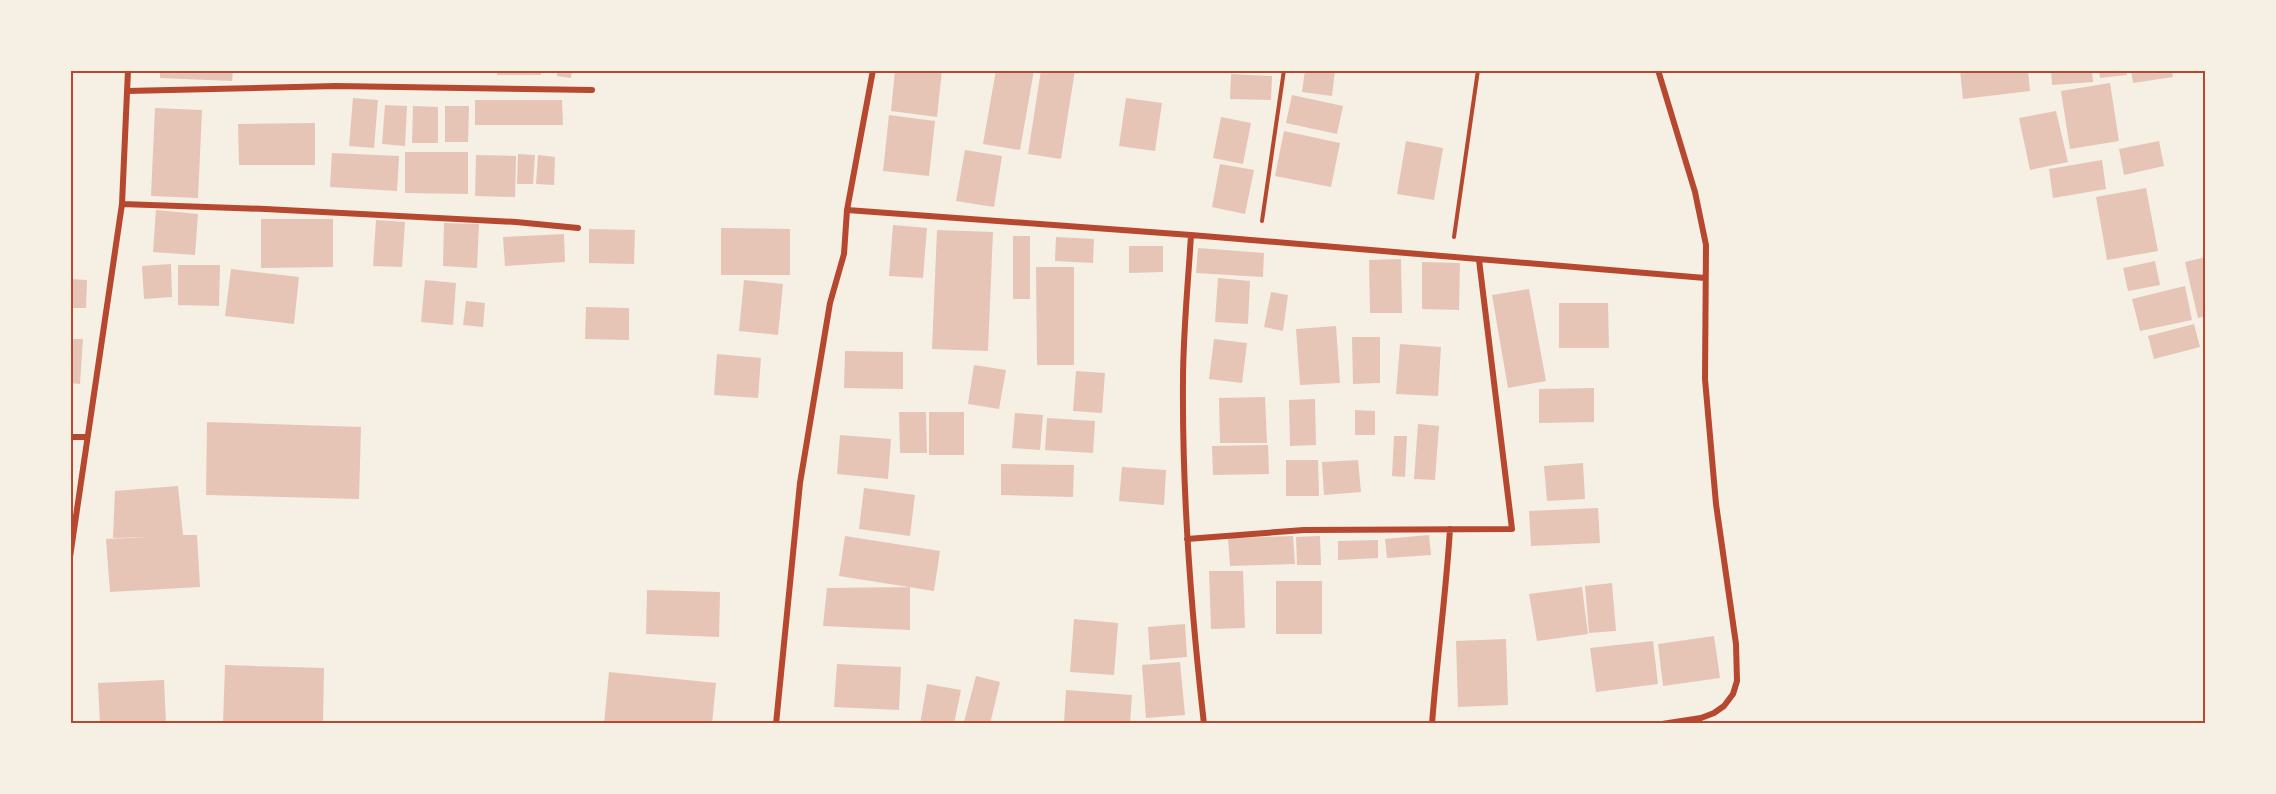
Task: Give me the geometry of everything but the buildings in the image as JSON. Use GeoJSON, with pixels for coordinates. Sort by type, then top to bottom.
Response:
{"type":"FeatureCollection","features":[{"type":"Feature","properties":{"kind":"street"},"geometry":{"type":"LineString","coordinates":[[70,557],[122,204],[128,70]]}},
{"type":"Feature","properties":{"kind":"street"},"geometry":{"type":"LineString","coordinates":[[776,723],[800,483],[831,303],[844,254],[847,210],[873,70]]}},
{"type":"Feature","properties":{"kind":"street"},"geometry":{"type":"LineString","coordinates":[[1658,70],[1695,192],[1706,246],[1705,379],[1716,504],[1736,644],[1737,681],[1733,694],[1724,706],[1714,712],[1701,718],[1662,723]]}},
{"type":"Feature","properties":{"kind":"street"},"geometry":{"type":"LineString","coordinates":[[127,91],[336,86],[592,90]]}},
{"type":"Feature","properties":{"kind":"street"},"geometry":{"type":"LineString","coordinates":[[122,204],[505,221],[578,228]]}},
{"type":"Feature","properties":{"kind":"street"},"geometry":{"type":"LineString","coordinates":[[847,210],[1191,235],[1705,278]]}},
{"type":"Feature","properties":{"kind":"street"},"geometry":{"type":"LineString","coordinates":[[1191,235],[1183,380],[1187,539],[1204,723]]}},
{"type":"Feature","properties":{"kind":"street"},"geometry":{"type":"LineString","coordinates":[[1187,539],[1304,530],[1512,529],[1479,260]]}},
{"type":"Feature","properties":{"kind":"street"},"geometry":{"type":"LineString","coordinates":[[70,437],[87,437]]}},
{"type":"Feature","properties":{"kind":"street"},"geometry":{"type":"LineString","coordinates":[[1432,723],[1437,661],[1446,596],[1450,529]]}},
{"type":"Feature","properties":{"kind":"path"},"geometry":{"type":"LineString","coordinates":[[1259,242],[1284,70]]}},
{"type":"Feature","properties":{"kind":"path"},"geometry":{"type":"LineString","coordinates":[[1450,258],[1478,70]]}}]}
